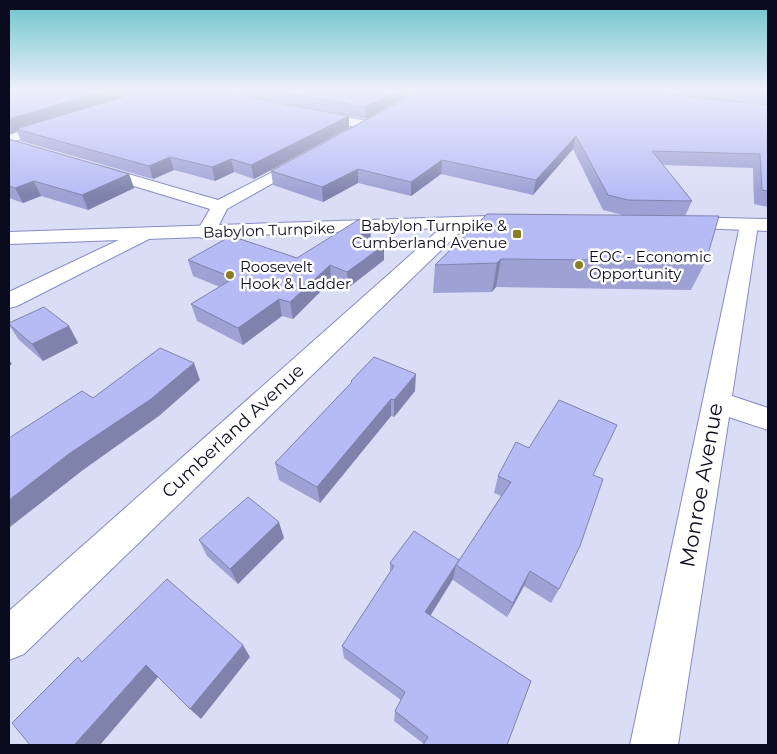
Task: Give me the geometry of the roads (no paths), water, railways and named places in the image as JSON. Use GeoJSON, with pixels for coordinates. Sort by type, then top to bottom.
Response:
{"type":"FeatureCollection","features":[{"type":"Feature","properties":{"kind":"street"},"geometry":{"type":"LineString","coordinates":[[9,139],[55,124]]}},
{"type":"Feature","properties":{"kind":"street"},"geometry":{"type":"LineString","coordinates":[[363,124],[367,125]]}},
{"type":"Feature","properties":{"kind":"street"},"geometry":{"type":"LineString","coordinates":[[343,138],[367,125]]}},
{"type":"Feature","properties":{"kind":"street"},"geometry":{"type":"LineString","coordinates":[[9,144],[27,149]]}},
{"type":"Feature","properties":{"kind":"street"},"geometry":{"type":"LineString","coordinates":[[206,233],[220,206],[320,151]]}},
{"type":"Feature","properties":{"kind":"street"},"geometry":{"type":"LineString","coordinates":[[82,166],[220,206]]}},
{"type":"Feature","properties":{"kind":"street","name":"Babylon Turnpike"},"geometry":{"type":"LineString","coordinates":[[9,238],[531,221]]}},
{"type":"Feature","properties":{"kind":"street","name":"Cumberland Avenue"},"geometry":{"type":"LineString","coordinates":[[9,639],[458,223]]}},
{"type":"Feature","properties":{"kind":"street"},"geometry":{"type":"LineString","coordinates":[[658,223],[759,225]]}},
{"type":"Feature","properties":{"kind":"street","name":"Monroe Avenue"},"geometry":{"type":"LineString","coordinates":[[654,745],[717,402],[759,225]]}},
{"type":"Feature","properties":{"kind":"street"},"geometry":{"type":"LineString","coordinates":[[9,301],[144,234]]}},
{"type":"Feature","properties":{"kind":"street"},"geometry":{"type":"LineString","coordinates":[[717,402],[768,419]]}},
{"type":"Feature","properties":{"kind":"place","name":"Babylon Turnpike & Cumberland Avenue"},"geometry":{"type":"Point","coordinates":[517,234]}},
{"type":"Feature","properties":{"kind":"place","name":"EOC - Economic Opportunity"},"geometry":{"type":"Point","coordinates":[579,265]}},
{"type":"Feature","properties":{"kind":"place","name":"Roosevelt Hook & Ladder"},"geometry":{"type":"Point","coordinates":[230,275]}}]}
